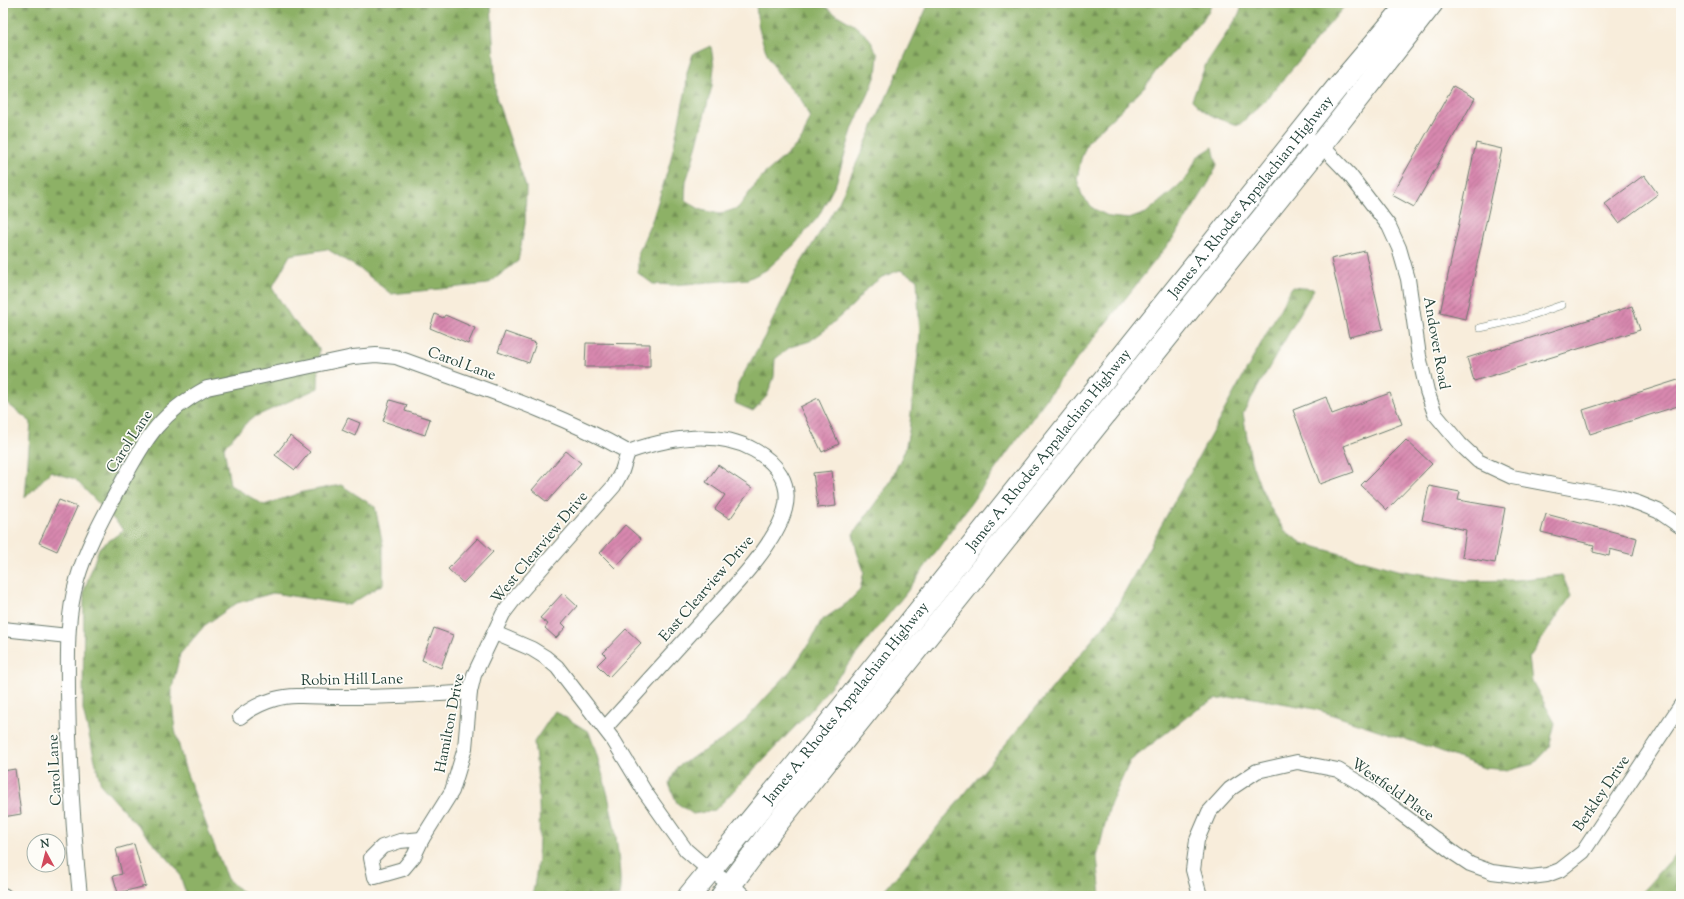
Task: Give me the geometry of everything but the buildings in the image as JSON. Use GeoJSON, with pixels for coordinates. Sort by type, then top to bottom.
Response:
{"type":"FeatureCollection","features":[{"type":"Feature","properties":{"kind":"highway","name":"James A. Rhodes Appalachian Highway"},"geometry":{"type":"LineString","coordinates":[[689,896],[798,763],[1341,83],[1409,3]]}},
{"type":"Feature","properties":{"kind":"highway","name":"James A. Rhodes Appalachian Highway"},"geometry":{"type":"LineString","coordinates":[[733,892],[774,826],[1321,145],[1432,3]]}},
{"type":"Feature","properties":{"kind":"street","name":"Andover Road"},"geometry":{"type":"LineString","coordinates":[[1301,135],[1321,145],[1359,185],[1389,226],[1399,248],[1408,279],[1427,391],[1435,414],[1460,444],[1478,461],[1512,477],[1618,497],[1638,503],[1658,512],[1681,526]]}},
{"type":"Feature","properties":{"kind":"street","name":"Carol Lane"},"geometry":{"type":"LineString","coordinates":[[80,896],[69,734],[68,636],[76,582],[85,556],[99,524],[140,451],[153,430],[169,413],[186,399],[207,388],[353,357],[376,355],[396,357],[537,409],[610,441],[628,452]]}},
{"type":"Feature","properties":{"kind":"street","name":"East Clearview Drive"},"geometry":{"type":"LineString","coordinates":[[605,728],[740,579],[767,544],[780,524],[785,508],[787,494],[785,483],[774,464],[763,455],[740,442],[710,438],[685,439],[648,445],[628,452]]}},
{"type":"Feature","properties":{"kind":"street","name":"West Clearview Drive"},"geometry":{"type":"LineString","coordinates":[[495,633],[503,614],[516,597],[614,486],[622,471],[628,452]]}},
{"type":"Feature","properties":{"kind":"street"},"geometry":{"type":"LineString","coordinates":[[3,629],[68,636]]}},
{"type":"Feature","properties":{"kind":"street"},"geometry":{"type":"LineString","coordinates":[[495,633],[532,649],[551,662],[605,728],[667,826],[686,850],[733,892]]}},
{"type":"Feature","properties":{"kind":"street","name":"Hamilton Drive"},"geometry":{"type":"LineString","coordinates":[[422,839],[452,791],[464,748],[470,692],[474,675],[495,633]]}},
{"type":"Feature","properties":{"kind":"street","name":"Robin Hill Lane"},"geometry":{"type":"LineString","coordinates":[[240,717],[254,706],[275,699],[292,697],[388,696],[470,692]]}},
{"type":"Feature","properties":{"kind":"street","name":"Berkley Drive"},"geometry":{"type":"LineString","coordinates":[[1531,876],[1547,875],[1560,870],[1582,852],[1681,705]]}},
{"type":"Feature","properties":{"kind":"street","name":"Westfield Place"},"geometry":{"type":"LineString","coordinates":[[1200,896],[1193,870],[1197,840],[1209,812],[1230,789],[1257,771],[1296,762],[1338,770],[1363,785],[1449,850],[1470,864],[1492,872],[1531,876]]}},
{"type":"Feature","properties":{"kind":"lane"},"geometry":{"type":"LineString","coordinates":[[1480,328],[1521,319],[1562,305]]}},
{"type":"Feature","properties":{"kind":"green space"},"geometry":{"type":"Polygon","coordinates":[[[3,3],[491,3],[496,97],[526,187],[525,224],[518,261],[488,284],[391,294],[360,269],[327,249],[290,255],[272,288],[292,319],[319,349],[318,388],[250,419],[224,447],[230,485],[264,505],[303,492],[341,485],[375,507],[383,545],[383,584],[349,605],[273,593],[237,603],[205,625],[180,654],[171,692],[175,730],[185,769],[227,879],[247,896],[187,896],[178,870],[101,785],[83,710],[84,591],[99,548],[124,530],[75,479],[52,472],[52,470],[25,498],[31,422],[3,400],[3,3]]]}},
{"type":"Feature","properties":{"kind":"green space"},"geometry":{"type":"Polygon","coordinates":[[[756,3],[820,3],[854,25],[869,38],[878,55],[876,75],[853,127],[836,183],[818,217],[794,245],[766,270],[748,279],[673,285],[653,284],[638,273],[638,254],[653,218],[670,163],[686,90],[687,72],[693,54],[711,46],[714,67],[712,86],[686,181],[685,200],[701,210],[720,214],[738,208],[761,177],[791,151],[803,137],[810,118],[802,101],[781,77],[768,56],[759,30],[756,3]]]}},
{"type":"Feature","properties":{"kind":"green space"},"geometry":{"type":"Polygon","coordinates":[[[929,3],[1212,3],[1208,13],[1156,71],[1145,87],[1088,141],[1081,159],[1077,179],[1082,196],[1094,209],[1110,217],[1129,219],[1146,213],[1176,188],[1189,175],[1197,157],[1213,147],[1217,165],[1209,182],[1177,233],[1049,395],[906,593],[812,709],[715,810],[693,814],[677,803],[669,784],[677,767],[725,738],[740,726],[791,670],[812,639],[821,621],[847,603],[860,590],[864,571],[857,552],[853,534],[889,484],[905,450],[909,431],[920,337],[917,279],[900,270],[882,277],[866,289],[854,304],[825,330],[810,341],[790,347],[775,359],[774,377],[767,396],[753,411],[735,403],[738,384],[766,334],[799,266],[839,202],[929,3]]]}},
{"type":"Feature","properties":{"kind":"green space"},"geometry":{"type":"Polygon","coordinates":[[[1243,3],[1347,3],[1266,100],[1239,125],[1213,116],[1203,110],[1192,100],[1206,64],[1238,16],[1243,3]]]}},
{"type":"Feature","properties":{"kind":"green space"},"geometry":{"type":"Polygon","coordinates":[[[1292,287],[1314,289],[1243,413],[1251,461],[1260,486],[1271,509],[1284,530],[1302,543],[1397,570],[1466,581],[1516,580],[1562,575],[1571,596],[1529,658],[1532,681],[1555,723],[1549,747],[1533,764],[1510,770],[1484,768],[1438,750],[1315,709],[1243,696],[1214,700],[1193,712],[1130,761],[1110,805],[1097,857],[1101,896],[880,896],[1111,617],[1292,287]]]}},
{"type":"Feature","properties":{"kind":"green space"},"geometry":{"type":"Polygon","coordinates":[[[555,711],[589,732],[604,780],[612,813],[619,867],[619,896],[532,896],[538,859],[539,839],[538,780],[534,742],[555,711]]]}},
{"type":"Feature","properties":{"kind":"green space"},"geometry":{"type":"Polygon","coordinates":[[[1681,849],[1681,896],[1638,896],[1681,849]]]}}]}
